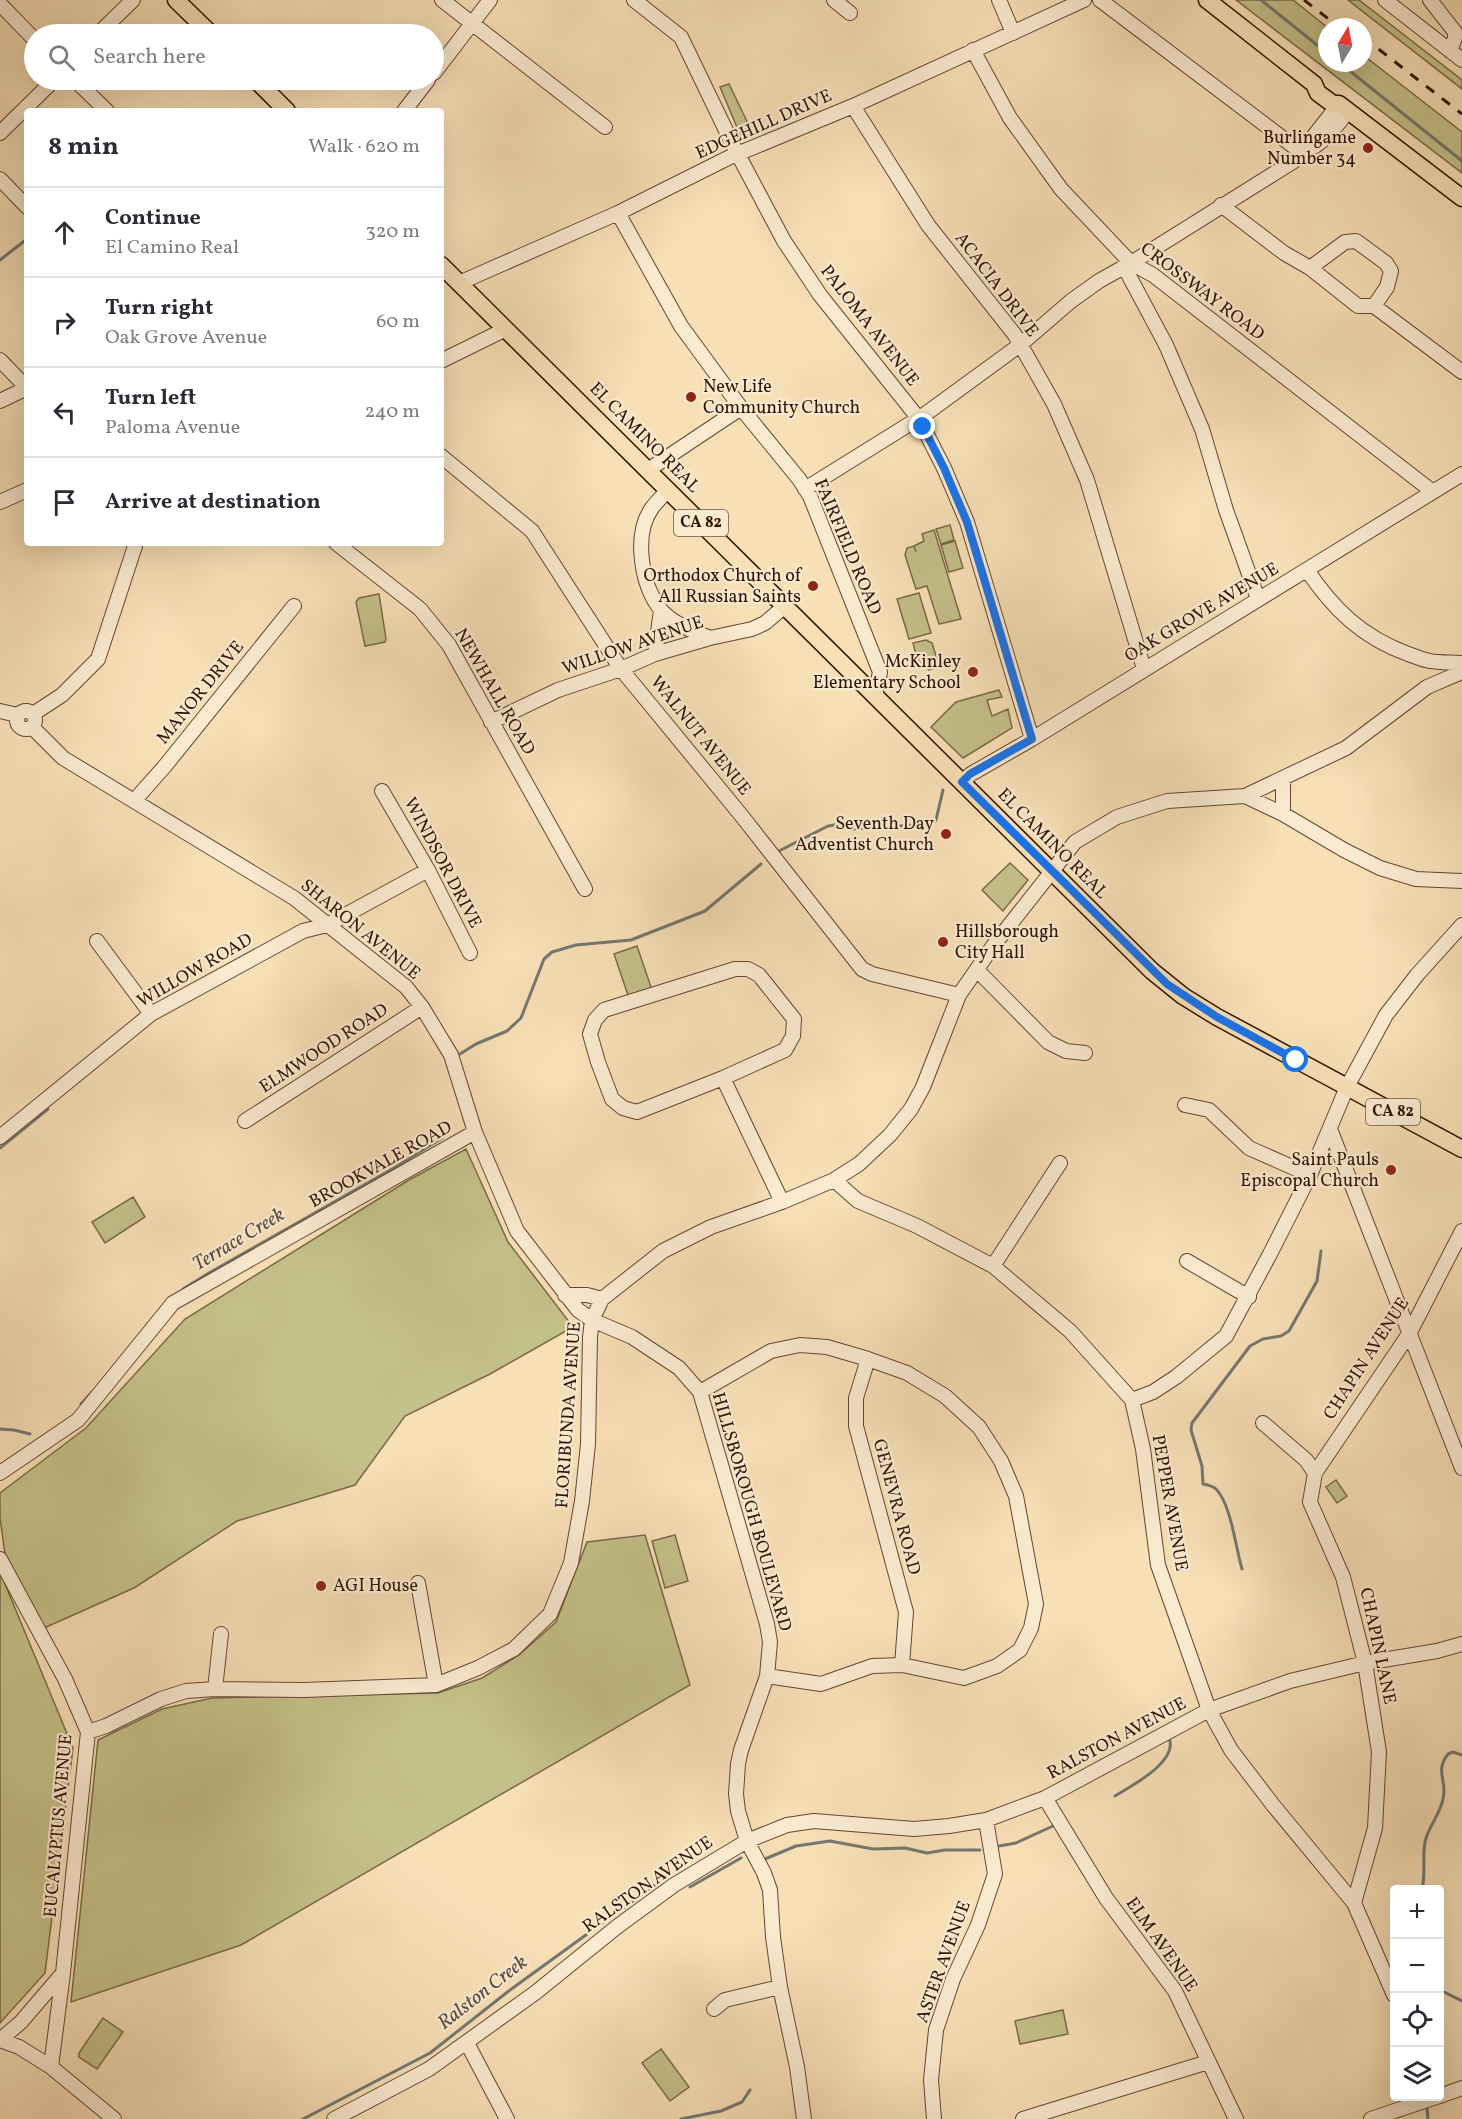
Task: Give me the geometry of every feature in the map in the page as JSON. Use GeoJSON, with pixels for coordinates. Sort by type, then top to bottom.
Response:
{"type":"FeatureCollection","features":[{"type":"Feature","properties":{"kind":"main road"},"geometry":{"type":"LineString","coordinates":[[176,0],[201,24]]}},
{"type":"Feature","properties":{"kind":"main road"},"geometry":{"type":"LineString","coordinates":[[1207,0],[1314,84],[1324,86],[1338,97],[1344,107],[1462,198]]}},
{"type":"Feature","properties":{"kind":"main road"},"geometry":{"type":"LineString","coordinates":[[265,90],[284,108]]}},
{"type":"Feature","properties":{"kind":"main road","name":"EL CAMINO REAL"},"geometry":{"type":"LineString","coordinates":[[444,268],[1152,971],[1183,996],[1217,1017],[1462,1149]]}},
{"type":"Feature","properties":{"kind":"street"},"geometry":{"type":"LineString","coordinates":[[109,24],[133,0]]}},
{"type":"Feature","properties":{"kind":"street"},"geometry":{"type":"LineString","coordinates":[[442,0],[605,127]]}},
{"type":"Feature","properties":{"kind":"street"},"geometry":{"type":"LineString","coordinates":[[444,60],[490,0]]}},
{"type":"Feature","properties":{"kind":"street","name":"PALOMA AVENUE"},"geometry":{"type":"LineString","coordinates":[[633,0],[681,37],[738,154],[784,241],[820,295],[919,419],[944,468],[967,522],[1032,739]]}},
{"type":"Feature","properties":{"kind":"street"},"geometry":{"type":"LineString","coordinates":[[834,0],[850,13]]}},
{"type":"Feature","properties":{"kind":"street"},"geometry":{"type":"LineString","coordinates":[[999,0],[1013,33]]}},
{"type":"Feature","properties":{"kind":"street","name":"EDGEHILL DRIVE"},"geometry":{"type":"LineString","coordinates":[[459,282],[618,213],[738,154],[853,106],[1084,0]]}},
{"type":"Feature","properties":{"kind":"street"},"geometry":{"type":"LineString","coordinates":[[1100,0],[1301,152]]}},
{"type":"Feature","properties":{"kind":"street"},"geometry":{"type":"LineString","coordinates":[[1385,0],[1462,60]]}},
{"type":"Feature","properties":{"kind":"street"},"geometry":{"type":"LineString","coordinates":[[1430,0],[1455,32],[1450,51]]}},
{"type":"Feature","properties":{"kind":"street"},"geometry":{"type":"LineString","coordinates":[[0,4],[24,29]]}},
{"type":"Feature","properties":{"kind":"street","name":"CROSSWAY ROAD"},"geometry":{"type":"LineString","coordinates":[[973,50],[1010,118],[1061,189],[1131,263],[1153,275],[1433,492]]}},
{"type":"Feature","properties":{"kind":"street"},"geometry":{"type":"LineString","coordinates":[[25,108],[44,90]]}},
{"type":"Feature","properties":{"kind":"street"},"geometry":{"type":"LineString","coordinates":[[85,90],[104,108]]}},
{"type":"Feature","properties":{"kind":"street"},"geometry":{"type":"LineString","coordinates":[[406,108],[420,90]]}},
{"type":"Feature","properties":{"kind":"street","name":"ACACIA DRIVE"},"geometry":{"type":"LineString","coordinates":[[853,106],[928,225],[1015,335],[1054,404],[1087,480],[1144,669]]}},
{"type":"Feature","properties":{"kind":"street"},"geometry":{"type":"LineString","coordinates":[[805,489],[919,419],[1020,345],[1071,301],[1099,281],[1294,161],[1301,152],[1312,149],[1331,133],[1344,107]]}},
{"type":"Feature","properties":{"kind":"street"},"geometry":{"type":"LineString","coordinates":[[0,133],[24,109]]}},
{"type":"Feature","properties":{"kind":"street"},"geometry":{"type":"LineString","coordinates":[[0,179],[24,204]]}},
{"type":"Feature","properties":{"kind":"street"},"geometry":{"type":"LineString","coordinates":[[1221,205],[1284,254],[1310,268],[1358,306],[1374,306],[1462,372]]}},
{"type":"Feature","properties":{"kind":"street","name":"FAIRFIELD ROAD"},"geometry":{"type":"LineString","coordinates":[[618,213],[681,326],[810,496],[880,672],[875,696]]}},
{"type":"Feature","properties":{"kind":"street"},"geometry":{"type":"LineString","coordinates":[[1310,268],[1345,242],[1356,241],[1386,263],[1391,271],[1387,287],[1374,306]]}},
{"type":"Feature","properties":{"kind":"street"},"geometry":{"type":"LineString","coordinates":[[1131,263],[1128,274],[1166,345],[1202,429],[1226,510],[1258,599]]}},
{"type":"Feature","properties":{"kind":"street"},"geometry":{"type":"LineString","coordinates":[[444,360],[506,329]]}},
{"type":"Feature","properties":{"kind":"street"},"geometry":{"type":"LineString","coordinates":[[0,360],[24,385]]}},
{"type":"Feature","properties":{"kind":"street"},"geometry":{"type":"LineString","coordinates":[[0,401],[24,389]]}},
{"type":"Feature","properties":{"kind":"street"},"geometry":{"type":"LineString","coordinates":[[648,470],[741,408]]}},
{"type":"Feature","properties":{"kind":"street","name":"WALNUT AVENUE"},"geometry":{"type":"LineString","coordinates":[[444,458],[532,531],[621,669],[741,815],[862,969],[872,974],[960,995]]}},
{"type":"Feature","properties":{"kind":"street","name":"OAK GROVE AVENUE"},"geometry":{"type":"LineString","coordinates":[[962,782],[970,774],[1032,739],[1462,474]]}},
{"type":"Feature","properties":{"kind":"street"},"geometry":{"type":"LineString","coordinates":[[668,490],[651,509],[643,529],[640,557],[647,585],[661,610],[683,627],[710,638]]}},
{"type":"Feature","properties":{"kind":"street"},"geometry":{"type":"LineString","coordinates":[[0,502],[24,491]]}},
{"type":"Feature","properties":{"kind":"street"},"geometry":{"type":"LineString","coordinates":[[33,720],[98,659],[134,546]]}},
{"type":"Feature","properties":{"kind":"street","name":"NEWHALL ROAD"},"geometry":{"type":"LineString","coordinates":[[340,546],[420,609],[449,645],[585,889]]}},
{"type":"Feature","properties":{"kind":"street"},"geometry":{"type":"LineString","coordinates":[[1307,570],[1323,594],[1366,634],[1388,647],[1429,661],[1462,663]]}},
{"type":"Feature","properties":{"kind":"street","name":"MANOR DRIVE"},"geometry":{"type":"LineString","coordinates":[[134,801],[294,606]]}},
{"type":"Feature","properties":{"kind":"street","name":"WILLOW AVENUE"},"geometry":{"type":"LineString","coordinates":[[491,722],[558,690],[621,669],[655,654],[752,629],[765,623],[785,606]]}},
{"type":"Feature","properties":{"kind":"street"},"geometry":{"type":"LineString","coordinates":[[655,654],[661,610]]}},
{"type":"Feature","properties":{"kind":"street"},"geometry":{"type":"LineString","coordinates":[[1427,687],[1429,661]]}},
{"type":"Feature","properties":{"kind":"street","name":"FLORIBUNDA AVENUE"},"geometry":{"type":"LineString","coordinates":[[88,1732],[106,1726],[161,1698],[186,1691],[304,1690],[436,1685],[514,1649],[550,1614],[571,1563],[582,1501],[588,1444],[590,1337],[592,1320],[602,1299],[663,1251],[711,1227],[782,1202],[834,1180],[859,1164],[890,1135],[911,1109],[923,1087],[960,995],[993,946],[1075,842],[1117,817],[1167,801],[1245,796],[1282,780],[1346,748],[1427,687],[1462,672]]}},
{"type":"Feature","properties":{"kind":"street","name":"SHARON AVENUE"},"geometry":{"type":"LineString","coordinates":[[0,711],[18,715],[21,728],[27,729],[33,720],[63,758],[294,898],[405,987],[422,1007],[451,1055],[475,1132],[517,1231],[565,1295],[578,1310],[592,1320]]}},
{"type":"Feature","properties":{"kind":"street"},"geometry":{"type":"LineString","coordinates":[[1282,780],[1282,814]]}},
{"type":"Feature","properties":{"kind":"street","name":"WINDSOR DRIVE"},"geometry":{"type":"LineString","coordinates":[[382,791],[428,870],[470,953]]}},
{"type":"Feature","properties":{"kind":"street"},"geometry":{"type":"LineString","coordinates":[[1245,796],[1380,868],[1416,879],[1462,881]]}},
{"type":"Feature","properties":{"kind":"street","name":"WILLOW ROAD"},"geometry":{"type":"LineString","coordinates":[[0,1137],[151,1014],[303,931],[327,925],[428,870]]}},
{"type":"Feature","properties":{"kind":"street"},"geometry":{"type":"LineString","coordinates":[[1132,1400],[1153,1392],[1176,1377],[1226,1336],[1249,1297],[1310,1175],[1347,1087],[1386,1015],[1417,975],[1462,925]]}},
{"type":"Feature","properties":{"kind":"street"},"geometry":{"type":"LineString","coordinates":[[97,941],[151,1014]]}},
{"type":"Feature","properties":{"kind":"street"},"geometry":{"type":"LineString","coordinates":[[735,969],[748,969],[759,975],[794,1019],[793,1036],[785,1050],[723,1078],[637,1112],[623,1108],[612,1099],[598,1062],[590,1034],[595,1020],[604,1010],[735,969]]}},
{"type":"Feature","properties":{"kind":"street"},"geometry":{"type":"LineString","coordinates":[[977,970],[1048,1042],[1066,1051],[1085,1053]]}},
{"type":"Feature","properties":{"kind":"street","name":"ELMWOOD ROAD"},"geometry":{"type":"LineString","coordinates":[[245,1121],[422,1007]]}},
{"type":"Feature","properties":{"kind":"street"},"geometry":{"type":"LineString","coordinates":[[723,1078],[782,1202]]}},
{"type":"Feature","properties":{"kind":"street"},"geometry":{"type":"LineString","coordinates":[[1185,1105],[1209,1110],[1249,1148],[1310,1175]]}},
{"type":"Feature","properties":{"kind":"street"},"geometry":{"type":"LineString","coordinates":[[1330,1129],[1408,1334],[1459,1450],[1462,1468]]}},
{"type":"Feature","properties":{"kind":"street","name":"BROOKVALE ROAD"},"geometry":{"type":"LineString","coordinates":[[0,1473],[78,1420],[173,1303],[475,1132]]}},
{"type":"Feature","properties":{"kind":"street"},"geometry":{"type":"LineString","coordinates":[[993,1266],[1060,1163]]}},
{"type":"Feature","properties":{"kind":"street","name":"PEPPER AVENUE"},"geometry":{"type":"LineString","coordinates":[[834,1180],[858,1201],[917,1226],[993,1266],[1070,1331],[1132,1400],[1143,1449],[1158,1565],[1209,1710],[1231,1750],[1354,1903],[1394,1993]]}},
{"type":"Feature","properties":{"kind":"street","name":"CHAPIN AVENUE"},"geometry":{"type":"LineString","coordinates":[[1315,1473],[1408,1334],[1462,1231]]}},
{"type":"Feature","properties":{"kind":"street"},"geometry":{"type":"LineString","coordinates":[[1187,1261],[1249,1297]]}},
{"type":"Feature","properties":{"kind":"street"},"geometry":{"type":"LineString","coordinates":[[565,1295],[587,1295],[602,1299]]}},
{"type":"Feature","properties":{"kind":"street","name":"HILLSBOROUGH BOULEVARD"},"geometry":{"type":"LineString","coordinates":[[592,1320],[632,1337],[651,1349],[679,1368],[700,1392],[767,1624],[770,1642],[767,1676],[741,1750],[736,1794],[738,1811],[747,1841],[770,1890],[773,1937],[780,1987],[797,2067],[804,2119]]}},
{"type":"Feature","properties":{"kind":"street"},"geometry":{"type":"LineString","coordinates":[[700,1392],[771,1351],[800,1345],[827,1347],[868,1359],[907,1373],[945,1396],[979,1427],[1001,1461],[1016,1496],[1036,1604],[1031,1628],[1020,1650],[998,1666],[964,1678],[902,1665],[872,1666],[821,1684],[767,1676]]}},
{"type":"Feature","properties":{"kind":"street","name":"GENEVRA ROAD"},"geometry":{"type":"LineString","coordinates":[[868,1359],[856,1398],[856,1426],[906,1612],[902,1665]]}},
{"type":"Feature","properties":{"kind":"street"},"geometry":{"type":"LineString","coordinates":[[1263,1423],[1306,1460],[1315,1473]]}},
{"type":"Feature","properties":{"kind":"street","name":"CHAPIN LANE"},"geometry":{"type":"LineString","coordinates":[[1315,1473],[1310,1502],[1343,1577],[1365,1663],[1379,1752],[1375,1828],[1354,1903]]}},
{"type":"Feature","properties":{"kind":"street","name":"EUCALYPTUS AVENUE"},"geometry":{"type":"LineString","coordinates":[[0,1559],[65,1679],[88,1732],[51,2067]]}},
{"type":"Feature","properties":{"kind":"street"},"geometry":{"type":"LineString","coordinates":[[418,1583],[436,1685]]}},
{"type":"Feature","properties":{"kind":"street"},"geometry":{"type":"LineString","coordinates":[[215,1689],[221,1634]]}},
{"type":"Feature","properties":{"kind":"street","name":"RALSTON AVENUE"},"geometry":{"type":"LineString","coordinates":[[334,2119],[429,2069],[467,2043],[674,1885],[747,1841],[787,1825],[814,1821],[914,1828],[949,1826],[986,1820],[1045,1798],[1209,1710],[1290,1681],[1365,1663],[1437,1651],[1462,1644]]}},
{"type":"Feature","properties":{"kind":"street","name":"ELM AVENUE"},"geometry":{"type":"LineString","coordinates":[[1045,1798],[1106,1898],[1175,1991],[1236,2119]]}},
{"type":"Feature","properties":{"kind":"street","name":"ASTER AVENUE"},"geometry":{"type":"LineString","coordinates":[[934,2119],[931,2080],[936,2030],[953,1979],[978,1925],[995,1874],[986,1820]]}},
{"type":"Feature","properties":{"kind":"street"},"geometry":{"type":"LineString","coordinates":[[63,1973],[21,2022],[0,2040],[19,2047],[51,2067],[114,2119]]}},
{"type":"Feature","properties":{"kind":"street"},"geometry":{"type":"LineString","coordinates":[[714,2009],[725,2000],[780,1987]]}},
{"type":"Feature","properties":{"kind":"street"},"geometry":{"type":"LineString","coordinates":[[467,2043],[507,2119]]}},
{"type":"Feature","properties":{"kind":"street"},"geometry":{"type":"LineString","coordinates":[[1023,2119],[1208,2062]]}},
{"type":"Feature","properties":{"kind":"street"},"geometry":{"type":"LineString","coordinates":[[1444,2094],[1462,2088]]}},
{"type":"Feature","properties":{"kind":"street"},"geometry":{"type":"LineString","coordinates":[[1371,2119],[1424,2101]]}},
{"type":"Feature","properties":{"kind":"shaded area"},"geometry":{"type":"Polygon","coordinates":[[[1236,0],[1293,0],[1318,20],[1318,63],[1236,0]]]}},
{"type":"Feature","properties":{"kind":"shaded area"},"geometry":{"type":"Polygon","coordinates":[[[1348,0],[1359,0],[1462,80],[1462,89],[1372,18],[1348,0]]]}},
{"type":"Feature","properties":{"kind":"shaded area"},"geometry":{"type":"Polygon","coordinates":[[[1372,62],[1462,132],[1462,173],[1330,72],[1372,72],[1372,62]]]}},
{"type":"Feature","properties":{"kind":"shaded area"},"geometry":{"type":"Polygon","coordinates":[[[729,84],[753,134],[745,139],[742,139],[720,87],[729,84]]]}},
{"type":"Feature","properties":{"kind":"shaded area"},"geometry":{"type":"Polygon","coordinates":[[[950,525],[954,540],[941,544],[936,529],[950,525]]]}},
{"type":"Feature","properties":{"kind":"shaded area"},"geometry":{"type":"Polygon","coordinates":[[[934,530],[961,619],[939,624],[927,586],[916,589],[905,555],[907,548],[924,541],[922,534],[934,530]]]}},
{"type":"Feature","properties":{"kind":"shaded area"},"geometry":{"type":"Polygon","coordinates":[[[955,541],[963,568],[949,572],[941,545],[955,541]]]}},
{"type":"Feature","properties":{"kind":"shaded area"},"geometry":{"type":"Polygon","coordinates":[[[919,593],[931,633],[909,639],[897,599],[919,593]]]}},
{"type":"Feature","properties":{"kind":"shaded area"},"geometry":{"type":"Polygon","coordinates":[[[379,594],[386,639],[385,642],[365,646],[356,602],[359,598],[379,594]]]}},
{"type":"Feature","properties":{"kind":"shaded area"},"geometry":{"type":"Polygon","coordinates":[[[926,640],[932,643],[938,662],[935,668],[929,670],[924,666],[919,667],[913,643],[926,640]]]}},
{"type":"Feature","properties":{"kind":"shaded area"},"geometry":{"type":"Polygon","coordinates":[[[999,690],[1002,697],[987,700],[992,716],[1008,709],[1012,728],[963,758],[931,727],[956,702],[999,690]]]}},
{"type":"Feature","properties":{"kind":"shaded area"},"geometry":{"type":"Polygon","coordinates":[[[1010,863],[1028,880],[1003,911],[982,890],[1010,863]]]}},
{"type":"Feature","properties":{"kind":"shaded area"},"geometry":{"type":"Polygon","coordinates":[[[637,946],[652,990],[629,998],[614,954],[637,946]]]}},
{"type":"Feature","properties":{"kind":"shaded area"},"geometry":{"type":"Polygon","coordinates":[[[466,1149],[508,1242],[573,1327],[490,1374],[405,1416],[355,1485],[237,1521],[134,1588],[44,1628],[5,1554],[0,1518],[0,1493],[86,1428],[185,1319],[409,1180],[466,1149]]]}},
{"type":"Feature","properties":{"kind":"shaded area"},"geometry":{"type":"Polygon","coordinates":[[[133,1197],[145,1217],[105,1243],[92,1222],[133,1197]]]}},
{"type":"Feature","properties":{"kind":"shaded area"},"geometry":{"type":"Polygon","coordinates":[[[1336,1480],[1347,1496],[1337,1503],[1326,1487],[1336,1480]]]}},
{"type":"Feature","properties":{"kind":"shaded area"},"geometry":{"type":"Polygon","coordinates":[[[645,1535],[690,1685],[241,1945],[71,2002],[98,1740],[162,1709],[212,1698],[438,1693],[482,1678],[519,1655],[556,1622],[587,1542],[645,1535]]]}},
{"type":"Feature","properties":{"kind":"shaded area"},"geometry":{"type":"Polygon","coordinates":[[[675,1535],[688,1581],[665,1588],[652,1541],[675,1535]]]}},
{"type":"Feature","properties":{"kind":"shaded area"},"geometry":{"type":"Polygon","coordinates":[[[0,1572],[73,1748],[45,1973],[0,2023],[0,1572]]]}},
{"type":"Feature","properties":{"kind":"shaded area"},"geometry":{"type":"Polygon","coordinates":[[[1063,2010],[1068,2034],[1020,2044],[1015,2021],[1063,2010]]]}},
{"type":"Feature","properties":{"kind":"shaded area"},"geometry":{"type":"Polygon","coordinates":[[[103,2018],[123,2032],[97,2069],[79,2057],[79,2053],[103,2018]]]}},
{"type":"Feature","properties":{"kind":"shaded area"},"geometry":{"type":"Polygon","coordinates":[[[661,2049],[689,2087],[670,2101],[642,2063],[661,2049]]]}},
{"type":"Feature","properties":{"kind":"waterway"},"geometry":{"type":"LineString","coordinates":[[1261,0],[1318,46]]}},
{"type":"Feature","properties":{"kind":"waterway"},"geometry":{"type":"LineString","coordinates":[[1351,72],[1462,161]]}},
{"type":"Feature","properties":{"kind":"waterway"},"geometry":{"type":"LineString","coordinates":[[0,260],[24,241]]}},
{"type":"Feature","properties":{"kind":"waterway","name":"Terrace Creek"},"geometry":{"type":"LineString","coordinates":[[779,851],[828,826],[840,824],[852,829],[931,824],[936,820],[943,790]]}},
{"type":"Feature","properties":{"kind":"waterway","name":"Terrace Creek"},"geometry":{"type":"LineString","coordinates":[[460,1054],[476,1044],[507,1031],[521,1018],[544,959],[552,952],[576,945],[631,940],[705,911],[761,864]]}},
{"type":"Feature","properties":{"kind":"waterway"},"geometry":{"type":"LineString","coordinates":[[0,1148],[48,1109]]}},
{"type":"Feature","properties":{"kind":"waterway","name":"Terrace Creek"},"geometry":{"type":"LineString","coordinates":[[183,1289],[442,1138]]}},
{"type":"Feature","properties":{"kind":"waterway","name":"Ralston Creek"},"geometry":{"type":"LineString","coordinates":[[1242,1569],[1226,1505],[1216,1489],[1203,1484],[1202,1466],[1191,1430],[1192,1423],[1250,1346],[1263,1339],[1281,1336],[1289,1331],[1317,1281],[1321,1251]]}},
{"type":"Feature","properties":{"kind":"waterway","name":"Terrace Creek"},"geometry":{"type":"LineString","coordinates":[[81,1404],[92,1392]]}},
{"type":"Feature","properties":{"kind":"waterway","name":"Terrace Creek"},"geometry":{"type":"LineString","coordinates":[[0,1429],[30,1434]]}},
{"type":"Feature","properties":{"kind":"waterway","name":"Ralston Creek"},"geometry":{"type":"LineString","coordinates":[[1115,1796],[1162,1763],[1168,1754],[1170,1745],[1168,1736]]}},
{"type":"Feature","properties":{"kind":"waterway"},"geometry":{"type":"LineString","coordinates":[[1423,1885],[1425,1842],[1444,1793],[1442,1766],[1448,1754],[1453,1752],[1462,1755]]}},
{"type":"Feature","properties":{"kind":"waterway","name":"Ralston Creek"},"geometry":{"type":"LineString","coordinates":[[999,1846],[1016,1843],[1053,1826]]}},
{"type":"Feature","properties":{"kind":"waterway","name":"Ralston Creek"},"geometry":{"type":"LineString","coordinates":[[765,1859],[796,1846],[830,1841],[873,1849],[905,1848],[927,1853],[945,1850],[980,1850]]}},
{"type":"Feature","properties":{"kind":"waterway","name":"Ralston Creek"},"geometry":{"type":"LineString","coordinates":[[690,1887],[741,1858]]}},
{"type":"Feature","properties":{"kind":"waterway","name":"Ralston Creek"},"geometry":{"type":"LineString","coordinates":[[303,2119],[430,2053],[510,1990],[670,1874]]}},
{"type":"Feature","properties":{"kind":"waterway"},"geometry":{"type":"LineString","coordinates":[[1444,1992],[1462,2001]]}},
{"type":"Feature","properties":{"kind":"waterway"},"geometry":{"type":"LineString","coordinates":[[681,2119],[721,2111],[742,2102],[750,2090]]}},
{"type":"Feature","properties":{"kind":"waterway"},"geometry":{"type":"LineString","coordinates":[[1427,2108],[1428,2119]]}},
{"type":"Feature","properties":{"kind":"railway"},"geometry":{"type":"LineString","coordinates":[[1304,0],[1327,18]]}},
{"type":"Feature","properties":{"kind":"railway"},"geometry":{"type":"LineString","coordinates":[[1372,44],[1462,114]]}},
{"type":"Feature","properties":{"kind":"place","name":"Burlingame Number 34"},"geometry":{"type":"Point","coordinates":[1368,148]}},
{"type":"Feature","properties":{"kind":"place","name":"New Life Community Church"},"geometry":{"type":"Point","coordinates":[691,397]}},
{"type":"Feature","properties":{"kind":"place","name":"Orthodox Church of All Russian Saints"},"geometry":{"type":"Point","coordinates":[813,586]}},
{"type":"Feature","properties":{"kind":"place","name":"McKinley Elementary School"},"geometry":{"type":"Point","coordinates":[973,672]}},
{"type":"Feature","properties":{"kind":"place","name":"Seventh Day Adventist Church"},"geometry":{"type":"Point","coordinates":[946,834]}},
{"type":"Feature","properties":{"kind":"place","name":"Hillsborough City Hall"},"geometry":{"type":"Point","coordinates":[943,942]}},
{"type":"Feature","properties":{"kind":"place","name":"Saint Pauls Episcopal Church"},"geometry":{"type":"Point","coordinates":[1391,1170]}},
{"type":"Feature","properties":{"kind":"place","name":"AGI House"},"geometry":{"type":"Point","coordinates":[321,1586]}},
{"type":"Feature","properties":{"kind":"route"},"geometry":{"type":"LineString","coordinates":[[923,427],[944,468],[967,522],[1032,739],[970,774],[962,782],[1167,984],[1217,1017],[1296,1060]]}}]}
